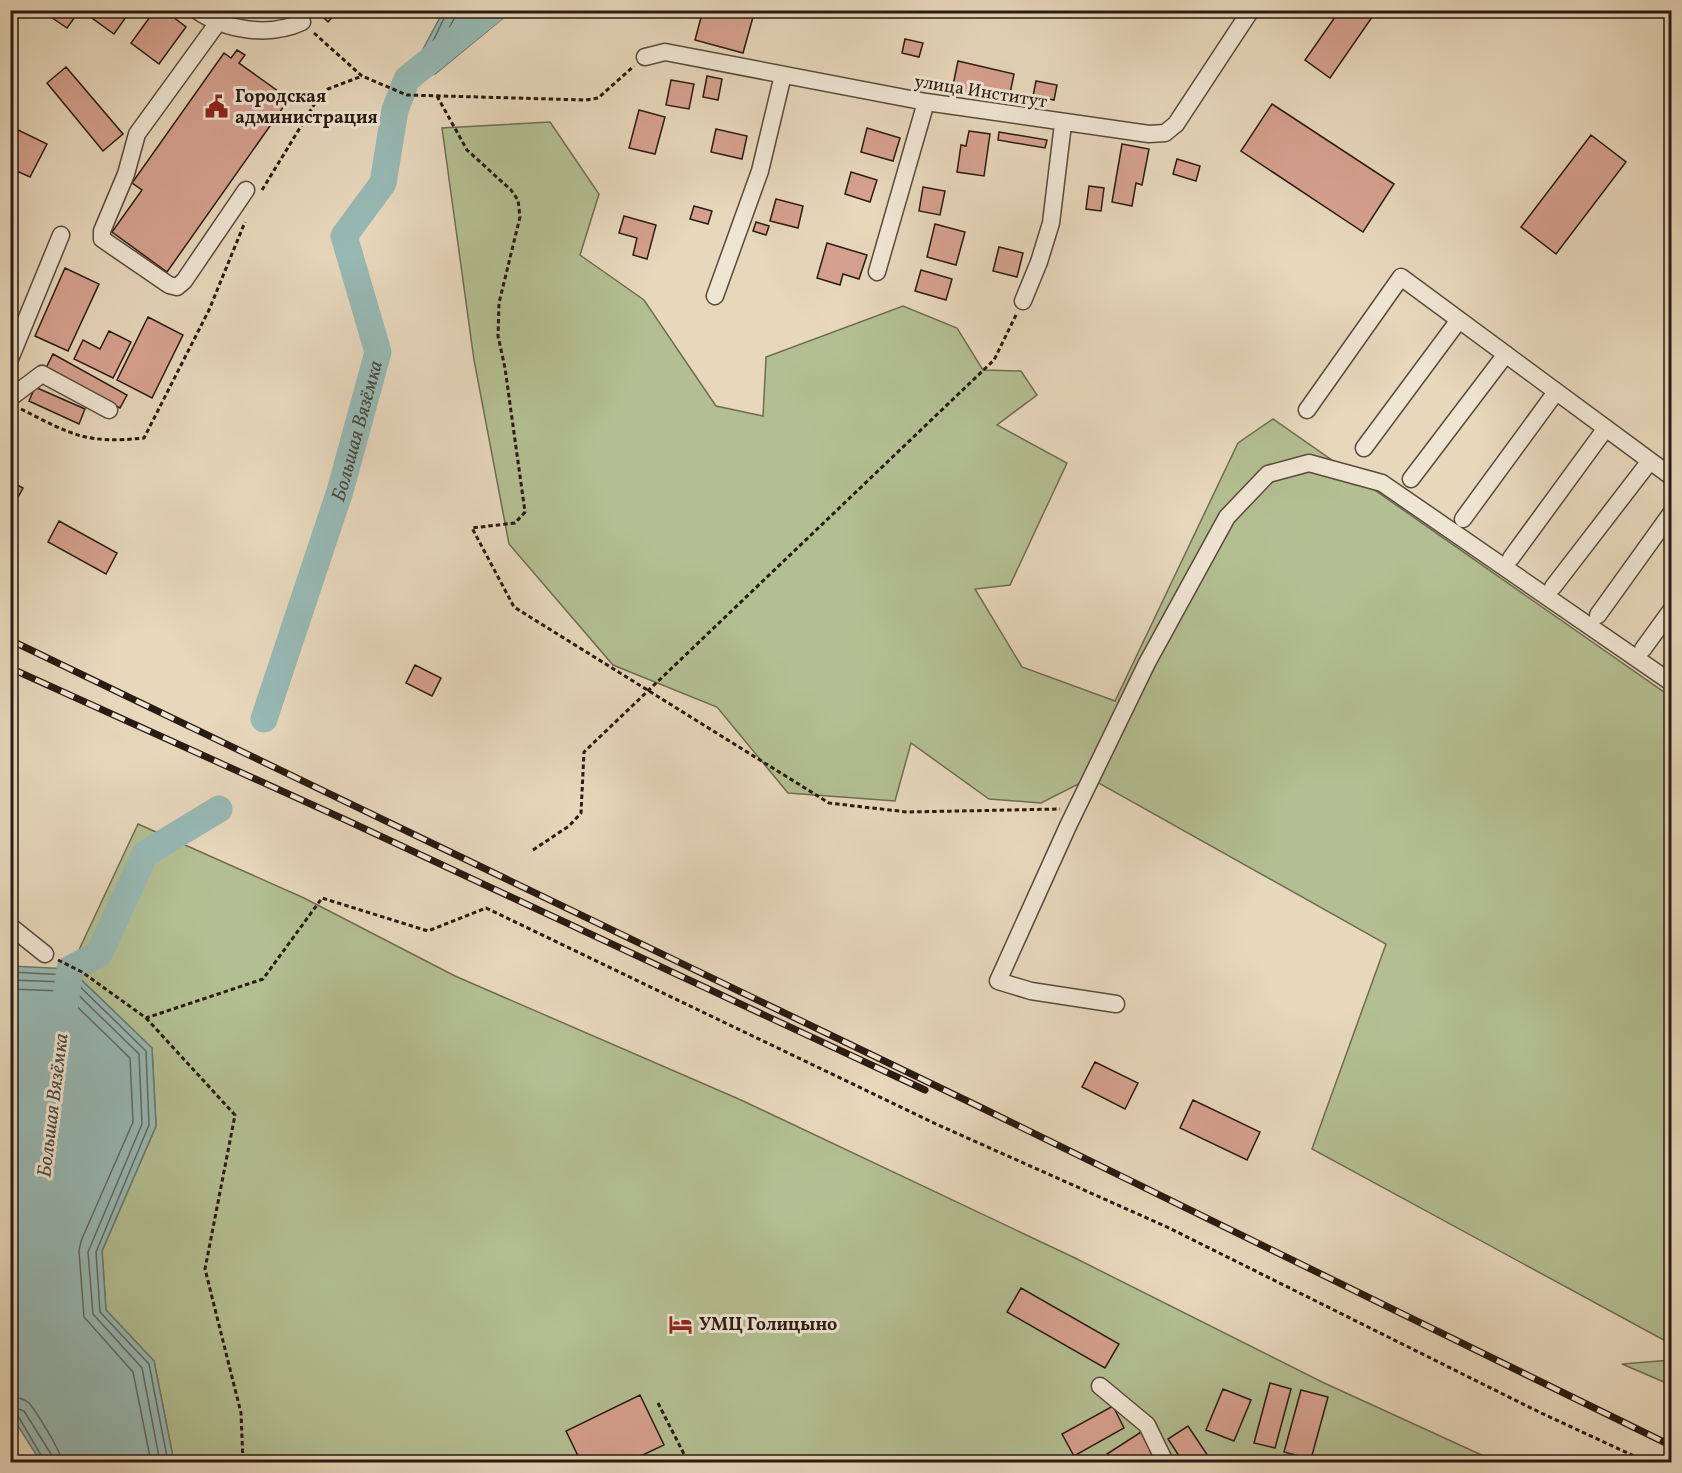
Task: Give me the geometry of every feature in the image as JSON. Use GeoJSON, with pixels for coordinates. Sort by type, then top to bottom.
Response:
{"type":"FeatureCollection","features":[{"type":"Feature","properties":{"kind":"street"},"geometry":{"type":"LineString","coordinates":[[196,10],[219,21],[248,30],[275,30],[302,22]]}},
{"type":"Feature","properties":{"kind":"street","name":"улица Институт"},"geometry":{"type":"LineString","coordinates":[[645,57],[665,52],[926,102],[1063,124],[1149,134],[1165,133],[1176,124],[1251,10]]}},
{"type":"Feature","properties":{"kind":"street"},"geometry":{"type":"LineString","coordinates":[[219,21],[137,134],[126,174],[102,231],[102,239],[169,285],[177,287],[254,190]]}},
{"type":"Feature","properties":{"kind":"street"},"geometry":{"type":"LineString","coordinates":[[715,296],[760,171],[783,75]]}},
{"type":"Feature","properties":{"kind":"street"},"geometry":{"type":"LineString","coordinates":[[877,272],[926,102]]}},
{"type":"Feature","properties":{"kind":"street"},"geometry":{"type":"LineString","coordinates":[[1023,301],[1039,262],[1051,223],[1063,124]]}},
{"type":"Feature","properties":{"kind":"street"},"geometry":{"type":"LineString","coordinates":[[10,359],[61,235]]}},
{"type":"Feature","properties":{"kind":"street"},"geometry":{"type":"LineString","coordinates":[[1307,410],[1401,276],[1671,477]]}},
{"type":"Feature","properties":{"kind":"street"},"geometry":{"type":"LineString","coordinates":[[1364,448],[1459,320]]}},
{"type":"Feature","properties":{"kind":"street"},"geometry":{"type":"LineString","coordinates":[[1411,479],[1506,354]]}},
{"type":"Feature","properties":{"kind":"street"},"geometry":{"type":"LineString","coordinates":[[10,398],[42,374],[109,410]]}},
{"type":"Feature","properties":{"kind":"street"},"geometry":{"type":"LineString","coordinates":[[1462,519],[1556,392]]}},
{"type":"Feature","properties":{"kind":"street"},"geometry":{"type":"LineString","coordinates":[[1512,558],[1606,428]]}},
{"type":"Feature","properties":{"kind":"street"},"geometry":{"type":"LineString","coordinates":[[1553,587],[1650,461]]}},
{"type":"Feature","properties":{"kind":"street"},"geometry":{"type":"LineString","coordinates":[[1116,1004],[1030,991],[998,981],[1077,808],[1147,663],[1227,517],[1268,474],[1309,463],[1382,483],[1671,683]]}},
{"type":"Feature","properties":{"kind":"street"},"geometry":{"type":"LineString","coordinates":[[1598,615],[1671,512]]}},
{"type":"Feature","properties":{"kind":"street"},"geometry":{"type":"LineString","coordinates":[[1643,650],[1671,609]]}},
{"type":"Feature","properties":{"kind":"street"},"geometry":{"type":"LineString","coordinates":[[10,926],[45,954]]}},
{"type":"Feature","properties":{"kind":"street"},"geometry":{"type":"LineString","coordinates":[[1100,1386],[1147,1425],[1165,1462]]}},
{"type":"Feature","properties":{"kind":"path"},"geometry":{"type":"LineString","coordinates":[[302,22],[362,76],[407,96],[586,100],[598,98],[645,57]]}},
{"type":"Feature","properties":{"kind":"path"},"geometry":{"type":"LineString","coordinates":[[254,190],[317,100],[328,89],[362,76]]}},
{"type":"Feature","properties":{"kind":"path"},"geometry":{"type":"LineString","coordinates":[[437,96],[467,150],[511,190],[518,200],[520,217],[499,303],[498,336],[505,368],[525,512],[515,524],[472,528],[514,607],[829,803],[907,812],[1077,808]]}},
{"type":"Feature","properties":{"kind":"path"},"geometry":{"type":"LineString","coordinates":[[10,404],[72,435],[108,441],[144,438],[209,310],[245,222]]}},
{"type":"Feature","properties":{"kind":"path"},"geometry":{"type":"LineString","coordinates":[[533,850],[569,826],[580,813],[584,752],[994,360],[1023,301]]}},
{"type":"Feature","properties":{"kind":"path"},"geometry":{"type":"LineString","coordinates":[[146,1018],[263,979],[322,898],[428,931],[486,908],[936,1124],[1167,1227],[1539,1412],[1647,1462]]}},
{"type":"Feature","properties":{"kind":"path"},"geometry":{"type":"LineString","coordinates":[[45,954],[82,972],[146,1018],[235,1115],[205,1269],[241,1413],[243,1462]]}},
{"type":"Feature","properties":{"kind":"path"},"geometry":{"type":"LineString","coordinates":[[658,1403],[688,1462]]}},
{"type":"Feature","properties":{"kind":"green space"},"geometry":{"type":"Polygon","coordinates":[[[550,122],[599,194],[580,255],[644,300],[716,406],[763,416],[766,357],[903,306],[957,328],[983,370],[1021,371],[1037,395],[997,425],[1067,463],[1010,585],[975,589],[1022,667],[1115,701],[1238,443],[1273,419],[1671,697],[1671,1344],[1312,1149],[1386,944],[1090,778],[1041,803],[989,799],[911,743],[895,801],[788,793],[717,707],[613,665],[509,544],[474,360],[442,128],[550,122]]]}},
{"type":"Feature","properties":{"kind":"green space"},"geometry":{"type":"Polygon","coordinates":[[[138,824],[304,898],[455,976],[741,1100],[1075,1258],[1322,1382],[1497,1462],[174,1462],[154,1361],[106,1310],[102,1251],[156,1126],[152,1048],[70,969],[138,824]]]}},
{"type":"Feature","properties":{"kind":"green space"},"geometry":{"type":"Polygon","coordinates":[[[1671,1360],[1671,1385],[1622,1364],[1671,1360]]]}},
{"type":"Feature","properties":{"kind":"water"},"geometry":{"type":"Polygon","coordinates":[[[444,10],[519,11],[507,15],[435,74],[407,79],[444,10]]]}},
{"type":"Feature","properties":{"kind":"water"},"geometry":{"type":"Polygon","coordinates":[[[11,966],[70,969],[152,1048],[156,1126],[102,1251],[106,1310],[154,1361],[174,1462],[41,1462],[11,1415],[11,966]]]}},
{"type":"Feature","properties":{"kind":"building"},"geometry":{"type":"Polygon","coordinates":[[[46,10],[80,10],[67,28],[45,13],[46,10]]]}},
{"type":"Feature","properties":{"kind":"building"},"geometry":{"type":"Polygon","coordinates":[[[98,10],[131,10],[114,34],[92,18],[98,10]]]}},
{"type":"Feature","properties":{"kind":"building"},"geometry":{"type":"Polygon","coordinates":[[[155,10],[164,10],[186,27],[159,64],[131,43],[155,10]]]}},
{"type":"Feature","properties":{"kind":"building"},"geometry":{"type":"Polygon","coordinates":[[[322,10],[338,11],[328,22],[319,13],[322,10]]]}},
{"type":"Feature","properties":{"kind":"building"},"geometry":{"type":"Polygon","coordinates":[[[703,10],[755,10],[743,53],[695,40],[703,10]]]}},
{"type":"Feature","properties":{"kind":"building"},"geometry":{"type":"Polygon","coordinates":[[[1340,10],[1377,10],[1330,78],[1305,60],[1340,10]]]}},
{"type":"Feature","properties":{"kind":"building"},"geometry":{"type":"Polygon","coordinates":[[[905,39],[923,43],[919,57],[902,53],[905,39]]]}},
{"type":"Feature","properties":{"kind":"building"},"geometry":{"type":"Polygon","coordinates":[[[237,50],[245,55],[239,63],[289,99],[167,272],[112,232],[142,190],[132,183],[224,53],[231,58],[237,50]]]}},
{"type":"Feature","properties":{"kind":"building"},"geometry":{"type":"Polygon","coordinates":[[[958,61],[1014,74],[1008,103],[952,90],[958,61]]]}},
{"type":"Feature","properties":{"kind":"building"},"geometry":{"type":"Polygon","coordinates":[[[66,67],[123,134],[103,151],[47,83],[66,67]]]}},
{"type":"Feature","properties":{"kind":"building"},"geometry":{"type":"Polygon","coordinates":[[[707,76],[722,79],[718,100],[703,97],[707,76]]]}},
{"type":"Feature","properties":{"kind":"building"},"geometry":{"type":"Polygon","coordinates":[[[671,80],[694,84],[689,109],[666,105],[671,80]]]}},
{"type":"Feature","properties":{"kind":"building"},"geometry":{"type":"Polygon","coordinates":[[[1036,81],[1057,85],[1054,100],[1033,96],[1036,81]]]}},
{"type":"Feature","properties":{"kind":"building"},"geometry":{"type":"Polygon","coordinates":[[[1272,104],[1394,184],[1363,232],[1241,151],[1272,104]]]}},
{"type":"Feature","properties":{"kind":"building"},"geometry":{"type":"Polygon","coordinates":[[[639,110],[665,117],[655,154],[629,148],[639,110]]]}},
{"type":"Feature","properties":{"kind":"building"},"geometry":{"type":"Polygon","coordinates":[[[10,126],[47,144],[30,177],[10,168],[10,126]]]}},
{"type":"Feature","properties":{"kind":"building"},"geometry":{"type":"Polygon","coordinates":[[[867,128],[900,138],[893,161],[861,152],[867,128]]]}},
{"type":"Feature","properties":{"kind":"building"},"geometry":{"type":"Polygon","coordinates":[[[716,129],[747,136],[742,159],[711,152],[716,129]]]}},
{"type":"Feature","properties":{"kind":"building"},"geometry":{"type":"Polygon","coordinates":[[[969,131],[990,134],[984,176],[957,172],[961,145],[966,146],[969,131]]]}},
{"type":"Feature","properties":{"kind":"building"},"geometry":{"type":"Polygon","coordinates":[[[999,132],[1047,140],[1045,148],[998,140],[999,132]]]}},
{"type":"Feature","properties":{"kind":"building"},"geometry":{"type":"Polygon","coordinates":[[[1591,135],[1626,162],[1556,254],[1521,227],[1591,135]]]}},
{"type":"Feature","properties":{"kind":"building"},"geometry":{"type":"Polygon","coordinates":[[[1122,144],[1149,149],[1142,185],[1136,183],[1132,206],[1112,202],[1122,144]]]}},
{"type":"Feature","properties":{"kind":"building"},"geometry":{"type":"Polygon","coordinates":[[[1177,159],[1200,166],[1196,181],[1173,174],[1177,159]]]}},
{"type":"Feature","properties":{"kind":"building"},"geometry":{"type":"Polygon","coordinates":[[[851,172],[877,180],[870,202],[845,194],[851,172]]]}},
{"type":"Feature","properties":{"kind":"building"},"geometry":{"type":"Polygon","coordinates":[[[1089,186],[1104,188],[1101,211],[1086,209],[1089,186]]]}},
{"type":"Feature","properties":{"kind":"building"},"geometry":{"type":"Polygon","coordinates":[[[923,187],[945,191],[940,215],[919,211],[923,187]]]}},
{"type":"Feature","properties":{"kind":"building"},"geometry":{"type":"Polygon","coordinates":[[[776,199],[803,206],[798,228],[770,221],[776,199]]]}},
{"type":"Feature","properties":{"kind":"building"},"geometry":{"type":"Polygon","coordinates":[[[694,206],[712,211],[708,224],[690,219],[694,206]]]}},
{"type":"Feature","properties":{"kind":"building"},"geometry":{"type":"Polygon","coordinates":[[[624,216],[656,225],[647,259],[633,255],[637,238],[619,233],[624,216]]]}},
{"type":"Feature","properties":{"kind":"building"},"geometry":{"type":"Polygon","coordinates":[[[756,222],[769,226],[766,235],[753,231],[756,222]]]}},
{"type":"Feature","properties":{"kind":"building"},"geometry":{"type":"Polygon","coordinates":[[[935,224],[965,232],[956,265],[927,257],[935,224]]]}},
{"type":"Feature","properties":{"kind":"building"},"geometry":{"type":"Polygon","coordinates":[[[827,243],[867,255],[859,279],[843,274],[840,285],[817,278],[827,243]]]}},
{"type":"Feature","properties":{"kind":"building"},"geometry":{"type":"Polygon","coordinates":[[[999,247],[1023,253],[1017,277],[993,271],[999,247]]]}},
{"type":"Feature","properties":{"kind":"building"},"geometry":{"type":"Polygon","coordinates":[[[65,268],[99,284],[68,351],[35,336],[65,268]]]}},
{"type":"Feature","properties":{"kind":"building"},"geometry":{"type":"Polygon","coordinates":[[[921,270],[952,279],[946,300],[915,291],[921,270]]]}},
{"type":"Feature","properties":{"kind":"building"},"geometry":{"type":"Polygon","coordinates":[[[148,317],[183,335],[152,398],[117,380],[148,317]]]}},
{"type":"Feature","properties":{"kind":"building"},"geometry":{"type":"Polygon","coordinates":[[[109,331],[131,342],[113,378],[74,359],[83,340],[100,349],[109,331]]]}},
{"type":"Feature","properties":{"kind":"building"},"geometry":{"type":"Polygon","coordinates":[[[53,354],[127,395],[120,408],[46,368],[53,354]]]}},
{"type":"Feature","properties":{"kind":"building"},"geometry":{"type":"Polygon","coordinates":[[[35,387],[85,409],[79,424],[29,401],[35,387]]]}},
{"type":"Feature","properties":{"kind":"building"},"geometry":{"type":"Polygon","coordinates":[[[10,481],[23,488],[11,510],[10,510],[10,481]]]}},
{"type":"Feature","properties":{"kind":"building"},"geometry":{"type":"Polygon","coordinates":[[[59,521],[117,553],[106,574],[48,542],[59,521]]]}},
{"type":"Feature","properties":{"kind":"building"},"geometry":{"type":"Polygon","coordinates":[[[415,665],[441,678],[432,696],[406,683],[415,665]]]}},
{"type":"Feature","properties":{"kind":"building"},"geometry":{"type":"Polygon","coordinates":[[[1095,1062],[1138,1083],[1125,1109],[1082,1087],[1095,1062]]]}},
{"type":"Feature","properties":{"kind":"building"},"geometry":{"type":"Polygon","coordinates":[[[1193,1100],[1260,1132],[1247,1160],[1180,1128],[1193,1100]]]}},
{"type":"Feature","properties":{"kind":"building"},"geometry":{"type":"Polygon","coordinates":[[[1021,1288],[1119,1344],[1105,1368],[1007,1312],[1021,1288]]]}},
{"type":"Feature","properties":{"kind":"building"},"geometry":{"type":"Polygon","coordinates":[[[1270,1383],[1291,1389],[1275,1448],[1254,1443],[1270,1383]]]}},
{"type":"Feature","properties":{"kind":"building"},"geometry":{"type":"Polygon","coordinates":[[[1223,1389],[1251,1400],[1234,1441],[1206,1430],[1223,1389]]]}},
{"type":"Feature","properties":{"kind":"building"},"geometry":{"type":"Polygon","coordinates":[[[1301,1390],[1328,1397],[1311,1459],[1284,1452],[1301,1390]]]}},
{"type":"Feature","properties":{"kind":"building"},"geometry":{"type":"Polygon","coordinates":[[[640,1395],[664,1445],[628,1462],[581,1462],[566,1431],[640,1395]]]}},
{"type":"Feature","properties":{"kind":"building"},"geometry":{"type":"Polygon","coordinates":[[[1113,1406],[1124,1428],[1074,1456],[1062,1434],[1113,1406]]]}},
{"type":"Feature","properties":{"kind":"building"},"geometry":{"type":"Polygon","coordinates":[[[1188,1426],[1212,1462],[1183,1462],[1168,1439],[1188,1426]]]}},
{"type":"Feature","properties":{"kind":"building"},"geometry":{"type":"Polygon","coordinates":[[[1141,1432],[1157,1457],[1149,1462],[1113,1462],[1107,1454],[1141,1432]]]}},
{"type":"Feature","properties":{"kind":"waterway","name":"Большая Вязёмка"},"geometry":{"type":"LineString","coordinates":[[264,719],[340,491],[378,352],[344,236],[383,183],[395,110],[407,79],[492,10]]}},
{"type":"Feature","properties":{"kind":"waterway","name":"Большая Вязёмка"},"geometry":{"type":"LineString","coordinates":[[65,1004],[70,969],[99,954],[145,854],[219,809]]}},
{"type":"Feature","properties":{"kind":"railway"},"geometry":{"type":"LineString","coordinates":[[10,640],[982,1108],[1672,1446]]}},
{"type":"Feature","properties":{"kind":"railway"},"geometry":{"type":"LineString","coordinates":[[10,668],[348,821],[925,1090]]}},
{"type":"Feature","properties":{"kind":"place","name":"Городская администрация"},"geometry":{"type":"Point","coordinates":[217,106]}},
{"type":"Feature","properties":{"kind":"place","name":"УМЦ Голицыно"},"geometry":{"type":"Point","coordinates":[681,1324]}}]}
